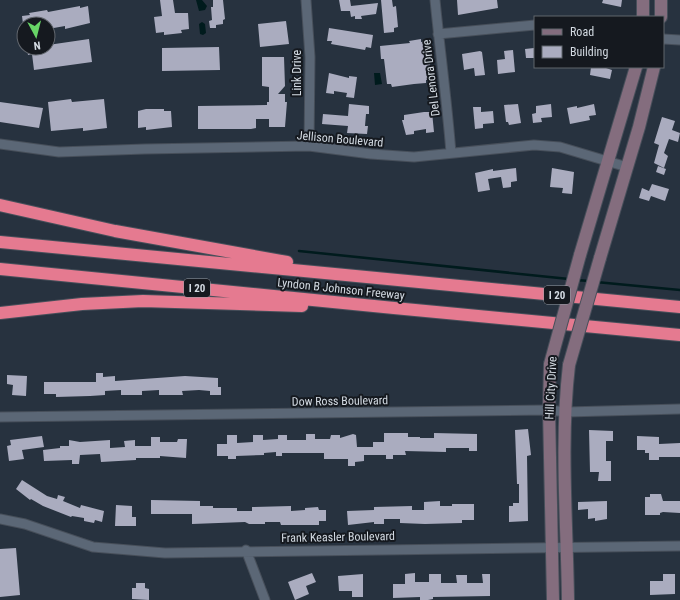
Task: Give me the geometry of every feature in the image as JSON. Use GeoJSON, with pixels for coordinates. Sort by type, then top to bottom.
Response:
{"type":"FeatureCollection","features":[{"type":"Feature","properties":{"kind":"highway"},"geometry":{"type":"LineString","coordinates":[[0,205],[115,231],[375,278]]}},
{"type":"Feature","properties":{"kind":"highway","name":"Lyndon B Johnson Freeway"},"geometry":{"type":"LineString","coordinates":[[0,242],[680,307]]}},
{"type":"Feature","properties":{"kind":"highway","name":"Lyndon B Johnson Freeway"},"geometry":{"type":"LineString","coordinates":[[0,269],[394,308],[680,334]]}},
{"type":"Feature","properties":{"kind":"highway"},"geometry":{"type":"LineString","coordinates":[[0,313],[82,304],[143,302],[394,308]]}},
{"type":"Feature","properties":{"kind":"street","name":"Link Drive"},"geometry":{"type":"LineString","coordinates":[[306,0],[310,57],[309,146]]}},
{"type":"Feature","properties":{"kind":"street","name":"Del Lenora Drive"},"geometry":{"type":"LineString","coordinates":[[435,0],[446,93],[451,152]]}},
{"type":"Feature","properties":{"kind":"street"},"geometry":{"type":"LineString","coordinates":[[643,0],[643,16]]}},
{"type":"Feature","properties":{"kind":"street"},"geometry":{"type":"LineString","coordinates":[[661,0],[662,16]]}},
{"type":"Feature","properties":{"kind":"street"},"geometry":{"type":"LineString","coordinates":[[438,34],[534,25]]}},
{"type":"Feature","properties":{"kind":"street"},"geometry":{"type":"LineString","coordinates":[[664,38],[680,40]]}},
{"type":"Feature","properties":{"kind":"street","name":"Hill City Drive"},"geometry":{"type":"LineString","coordinates":[[553,600],[549,410],[550,364],[580,255],[636,68]]}},
{"type":"Feature","properties":{"kind":"street","name":"Hill City Drive"},"geometry":{"type":"LineString","coordinates":[[568,600],[566,412],[569,365],[627,167],[654,68]]}},
{"type":"Feature","properties":{"kind":"street","name":"Jellison Boulevard"},"geometry":{"type":"LineString","coordinates":[[0,144],[59,152],[309,146],[370,154],[414,157],[451,152],[534,145],[560,147],[627,167]]}},
{"type":"Feature","properties":{"kind":"street","name":"Dow Ross Boulevard"},"geometry":{"type":"LineString","coordinates":[[0,416],[549,410],[566,412],[680,409]]}},
{"type":"Feature","properties":{"kind":"street","name":"Frank Keasler Boulevard"},"geometry":{"type":"LineString","coordinates":[[0,519],[25,524],[93,547],[165,553],[246,550],[680,546]]}},
{"type":"Feature","properties":{"kind":"street"},"geometry":{"type":"LineString","coordinates":[[246,550],[266,600]]}},
{"type":"Feature","properties":{"kind":"shaded area"},"geometry":{"type":"Polygon","coordinates":[[[196,0],[202,0],[207,6],[205,10],[199,11],[196,0]]]}},
{"type":"Feature","properties":{"kind":"shaded area"},"geometry":{"type":"Polygon","coordinates":[[[202,22],[205,24],[206,33],[203,35],[200,34],[199,24],[202,22]]]}},
{"type":"Feature","properties":{"kind":"shaded area"},"geometry":{"type":"Polygon","coordinates":[[[374,73],[380,73],[382,84],[375,85],[374,73]]]}},
{"type":"Feature","properties":{"kind":"building"},"geometry":{"type":"Polygon","coordinates":[[[160,0],[173,0],[175,13],[188,13],[189,29],[181,30],[182,33],[164,35],[164,32],[156,33],[154,17],[162,16],[160,0]]]}},
{"type":"Feature","properties":{"kind":"building"},"geometry":{"type":"Polygon","coordinates":[[[213,0],[223,0],[225,19],[223,20],[223,24],[216,25],[216,28],[210,28],[209,21],[212,20],[211,7],[213,7],[213,0]]]}},
{"type":"Feature","properties":{"kind":"building"},"geometry":{"type":"Polygon","coordinates":[[[339,0],[350,0],[351,6],[378,3],[376,14],[361,16],[362,19],[355,19],[355,16],[351,17],[350,11],[341,11],[339,0]]]}},
{"type":"Feature","properties":{"kind":"building"},"geometry":{"type":"Polygon","coordinates":[[[381,0],[392,0],[393,7],[396,6],[398,27],[394,28],[394,32],[384,33],[381,0]]]}},
{"type":"Feature","properties":{"kind":"building"},"geometry":{"type":"Polygon","coordinates":[[[457,0],[497,0],[498,8],[458,15],[457,0]]]}},
{"type":"Feature","properties":{"kind":"building"},"geometry":{"type":"Polygon","coordinates":[[[603,0],[622,0],[621,7],[602,3],[603,0]]]}},
{"type":"Feature","properties":{"kind":"building"},"geometry":{"type":"Polygon","coordinates":[[[88,6],[90,23],[65,29],[65,26],[56,28],[56,16],[22,16],[30,15],[29,13],[47,10],[48,12],[88,6]]]}},
{"type":"Feature","properties":{"kind":"building"},"geometry":{"type":"Polygon","coordinates":[[[286,21],[289,44],[260,47],[258,24],[286,21]]]}},
{"type":"Feature","properties":{"kind":"building"},"geometry":{"type":"Polygon","coordinates":[[[329,28],[373,35],[371,48],[366,47],[365,50],[331,44],[332,41],[327,41],[329,28]]]}},
{"type":"Feature","properties":{"kind":"building"},"geometry":{"type":"Polygon","coordinates":[[[89,39],[92,62],[34,70],[32,56],[56,56],[56,44],[89,39]]]}},
{"type":"Feature","properties":{"kind":"building"},"geometry":{"type":"Polygon","coordinates":[[[421,39],[421,42],[427,41],[432,79],[426,80],[426,83],[392,87],[391,84],[387,84],[384,59],[381,59],[380,46],[410,43],[409,41],[421,39]]]}},
{"type":"Feature","properties":{"kind":"building"},"geometry":{"type":"Polygon","coordinates":[[[219,47],[220,70],[162,71],[162,48],[219,47]]]}},
{"type":"Feature","properties":{"kind":"building"},"geometry":{"type":"Polygon","coordinates":[[[534,48],[534,58],[526,58],[525,49],[534,48]]]}},
{"type":"Feature","properties":{"kind":"building"},"geometry":{"type":"Polygon","coordinates":[[[513,50],[515,72],[498,74],[497,60],[505,59],[504,51],[513,50]]]}},
{"type":"Feature","properties":{"kind":"building"},"geometry":{"type":"Polygon","coordinates":[[[482,52],[485,75],[475,76],[474,68],[464,70],[462,54],[482,52]]]}},
{"type":"Feature","properties":{"kind":"building"},"geometry":{"type":"Polygon","coordinates":[[[262,57],[284,57],[285,86],[278,94],[285,94],[285,102],[287,102],[285,127],[269,127],[269,119],[256,119],[256,128],[251,129],[198,129],[198,106],[267,105],[267,102],[269,102],[269,87],[262,86],[262,57]]]}},
{"type":"Feature","properties":{"kind":"building"},"geometry":{"type":"Polygon","coordinates":[[[591,68],[606,68],[612,70],[610,79],[590,75],[591,68]]]}},
{"type":"Feature","properties":{"kind":"building"},"geometry":{"type":"Polygon","coordinates":[[[329,73],[349,78],[349,76],[357,77],[354,98],[346,97],[347,93],[334,91],[334,94],[326,93],[329,73]]]}},
{"type":"Feature","properties":{"kind":"building"},"geometry":{"type":"Polygon","coordinates":[[[71,99],[72,102],[104,99],[107,128],[83,131],[83,128],[51,131],[48,102],[71,99]]]}},
{"type":"Feature","properties":{"kind":"building"},"geometry":{"type":"Polygon","coordinates":[[[0,102],[43,108],[39,128],[0,122],[0,102]]]}},
{"type":"Feature","properties":{"kind":"building"},"geometry":{"type":"Polygon","coordinates":[[[349,104],[369,106],[369,114],[366,114],[365,126],[368,126],[367,134],[347,133],[348,126],[322,124],[323,114],[348,116],[349,104]]]}},
{"type":"Feature","properties":{"kind":"building"},"geometry":{"type":"Polygon","coordinates":[[[518,104],[521,123],[509,125],[508,122],[506,122],[504,105],[518,104]]]}},
{"type":"Feature","properties":{"kind":"building"},"geometry":{"type":"Polygon","coordinates":[[[551,104],[552,117],[541,118],[542,122],[533,123],[532,114],[536,113],[536,106],[551,104]]]}},
{"type":"Feature","properties":{"kind":"building"},"geometry":{"type":"Polygon","coordinates":[[[594,104],[596,115],[589,116],[590,120],[570,124],[567,108],[577,106],[577,108],[594,104]]]}},
{"type":"Feature","properties":{"kind":"building"},"geometry":{"type":"Polygon","coordinates":[[[473,107],[481,107],[481,112],[493,111],[494,123],[483,124],[483,128],[475,129],[473,107]]]}},
{"type":"Feature","properties":{"kind":"building"},"geometry":{"type":"Polygon","coordinates":[[[146,109],[164,109],[164,111],[171,111],[172,127],[146,130],[146,127],[138,128],[138,111],[146,109]]]}},
{"type":"Feature","properties":{"kind":"building"},"geometry":{"type":"Polygon","coordinates":[[[432,112],[434,132],[426,133],[426,129],[414,131],[414,134],[406,135],[402,120],[404,120],[404,115],[432,112]]]}},
{"type":"Feature","properties":{"kind":"building"},"geometry":{"type":"Polygon","coordinates":[[[662,117],[675,121],[672,130],[680,133],[678,142],[669,139],[664,153],[668,156],[664,168],[654,163],[659,145],[654,143],[662,117]]]}},
{"type":"Feature","properties":{"kind":"building"},"geometry":{"type":"Polygon","coordinates":[[[658,166],[666,169],[664,175],[656,172],[658,166]]]}},
{"type":"Feature","properties":{"kind":"building"},"geometry":{"type":"Polygon","coordinates":[[[516,168],[517,181],[511,182],[511,187],[503,188],[501,177],[488,179],[490,190],[478,192],[475,173],[493,169],[493,171],[516,168]]]}},
{"type":"Feature","properties":{"kind":"building"},"geometry":{"type":"Polygon","coordinates":[[[552,168],[574,172],[572,194],[562,193],[563,188],[550,187],[552,168]]]}},
{"type":"Feature","properties":{"kind":"building"},"geometry":{"type":"Polygon","coordinates":[[[652,184],[669,189],[665,201],[651,196],[649,201],[639,198],[642,188],[649,191],[652,184]]]}},
{"type":"Feature","properties":{"kind":"building"},"geometry":{"type":"Polygon","coordinates":[[[96,373],[103,373],[103,377],[115,376],[115,381],[185,376],[218,378],[218,387],[221,387],[221,395],[210,395],[210,391],[199,390],[182,391],[183,395],[159,395],[159,390],[142,391],[142,395],[121,395],[121,390],[105,391],[105,395],[90,396],[56,397],[56,394],[44,394],[44,382],[96,382],[96,373]]]}},
{"type":"Feature","properties":{"kind":"building"},"geometry":{"type":"Polygon","coordinates":[[[7,375],[27,376],[26,396],[12,395],[13,385],[7,384],[7,375]]]}},
{"type":"Feature","properties":{"kind":"building"},"geometry":{"type":"Polygon","coordinates":[[[528,429],[531,455],[527,456],[528,521],[509,522],[509,506],[513,506],[513,503],[519,503],[515,430],[528,429]]]}},
{"type":"Feature","properties":{"kind":"building"},"geometry":{"type":"Polygon","coordinates":[[[589,430],[613,431],[613,441],[606,441],[606,461],[611,461],[611,481],[598,481],[599,472],[590,472],[589,430]]]}},
{"type":"Feature","properties":{"kind":"building"},"geometry":{"type":"Polygon","coordinates":[[[384,433],[408,433],[408,437],[420,438],[434,438],[434,433],[477,434],[477,451],[469,451],[469,448],[446,448],[446,452],[405,451],[406,455],[393,455],[393,459],[386,459],[386,455],[364,455],[364,461],[355,462],[355,466],[348,466],[348,459],[324,459],[324,453],[282,453],[282,456],[276,456],[276,452],[264,453],[264,455],[236,456],[236,459],[228,459],[228,456],[217,456],[217,444],[227,444],[227,435],[237,435],[237,443],[253,442],[253,435],[263,435],[263,440],[278,439],[278,435],[287,435],[287,440],[306,440],[306,434],[315,434],[315,439],[330,439],[331,435],[340,435],[340,438],[353,434],[356,435],[357,447],[373,447],[373,442],[384,442],[384,433]]]}},
{"type":"Feature","properties":{"kind":"building"},"geometry":{"type":"Polygon","coordinates":[[[42,436],[44,447],[22,450],[24,459],[9,461],[7,446],[11,445],[10,440],[42,436]]]}},
{"type":"Feature","properties":{"kind":"building"},"geometry":{"type":"Polygon","coordinates":[[[637,436],[659,437],[659,444],[680,443],[680,457],[659,457],[659,460],[649,460],[649,453],[645,453],[645,450],[637,450],[637,436]]]}},
{"type":"Feature","properties":{"kind":"building"},"geometry":{"type":"Polygon","coordinates":[[[151,437],[160,437],[160,442],[177,442],[178,439],[187,439],[186,458],[160,456],[160,458],[136,458],[136,460],[101,462],[100,454],[80,455],[79,464],[72,464],[72,460],[44,461],[43,450],[60,448],[60,446],[69,446],[69,440],[80,442],[110,440],[110,448],[125,447],[124,441],[135,440],[135,446],[151,446],[151,437]]]}},
{"type":"Feature","properties":{"kind":"building"},"geometry":{"type":"Polygon","coordinates":[[[22,480],[47,496],[57,499],[58,495],[65,497],[63,501],[80,508],[81,505],[104,511],[102,522],[95,520],[94,523],[84,521],[84,518],[71,517],[43,506],[31,499],[30,500],[16,489],[22,480]]]}},
{"type":"Feature","properties":{"kind":"building"},"geometry":{"type":"Polygon","coordinates":[[[650,494],[661,494],[663,501],[680,501],[680,513],[663,512],[660,513],[660,515],[645,515],[645,497],[650,497],[650,494]]]}},
{"type":"Feature","properties":{"kind":"building"},"geometry":{"type":"Polygon","coordinates":[[[151,500],[200,501],[200,506],[213,506],[213,508],[237,508],[237,511],[252,511],[252,507],[291,506],[291,511],[318,507],[319,510],[326,510],[326,521],[319,521],[319,525],[281,525],[280,522],[265,522],[265,524],[249,524],[245,522],[192,524],[192,514],[151,514],[151,500]]]}},
{"type":"Feature","properties":{"kind":"building"},"geometry":{"type":"Polygon","coordinates":[[[440,501],[440,506],[452,506],[452,504],[474,504],[474,520],[462,520],[462,523],[425,524],[400,523],[400,519],[384,519],[384,524],[374,524],[374,522],[348,525],[347,511],[374,510],[374,507],[412,506],[412,510],[424,510],[424,502],[440,501]]]}},
{"type":"Feature","properties":{"kind":"building"},"geometry":{"type":"Polygon","coordinates":[[[607,501],[607,519],[595,521],[595,518],[588,519],[588,509],[578,510],[578,502],[607,501]]]}},
{"type":"Feature","properties":{"kind":"building"},"geometry":{"type":"Polygon","coordinates":[[[116,505],[132,506],[132,517],[136,517],[136,526],[115,526],[116,505]]]}},
{"type":"Feature","properties":{"kind":"building"},"geometry":{"type":"Polygon","coordinates":[[[16,548],[20,595],[0,597],[0,549],[16,548]]]}},
{"type":"Feature","properties":{"kind":"building"},"geometry":{"type":"Polygon","coordinates":[[[312,573],[316,582],[306,586],[309,594],[295,600],[288,582],[312,573]]]}},
{"type":"Feature","properties":{"kind":"building"},"geometry":{"type":"Polygon","coordinates":[[[415,573],[415,582],[429,582],[429,574],[441,574],[441,583],[457,583],[456,575],[467,575],[467,583],[483,583],[482,574],[490,574],[490,596],[433,597],[433,599],[428,600],[420,600],[420,597],[393,598],[393,584],[405,584],[405,574],[415,573]]]}},
{"type":"Feature","properties":{"kind":"building"},"geometry":{"type":"Polygon","coordinates":[[[363,574],[363,597],[352,597],[352,591],[339,591],[338,576],[363,574]]]}},
{"type":"Feature","properties":{"kind":"building"},"geometry":{"type":"Polygon","coordinates":[[[663,574],[675,574],[675,594],[650,595],[650,581],[663,581],[663,574]]]}},
{"type":"Feature","properties":{"kind":"building"},"geometry":{"type":"Polygon","coordinates":[[[136,583],[145,583],[145,588],[149,589],[149,600],[132,599],[132,588],[136,588],[136,583]]]}},
{"type":"Feature","properties":{"kind":"waterway"},"geometry":{"type":"LineString","coordinates":[[299,251],[569,279]]}},
{"type":"Feature","properties":{"kind":"waterway"},"geometry":{"type":"LineString","coordinates":[[576,280],[589,281]]}},
{"type":"Feature","properties":{"kind":"waterway"},"geometry":{"type":"LineString","coordinates":[[596,282],[680,290]]}}]}
